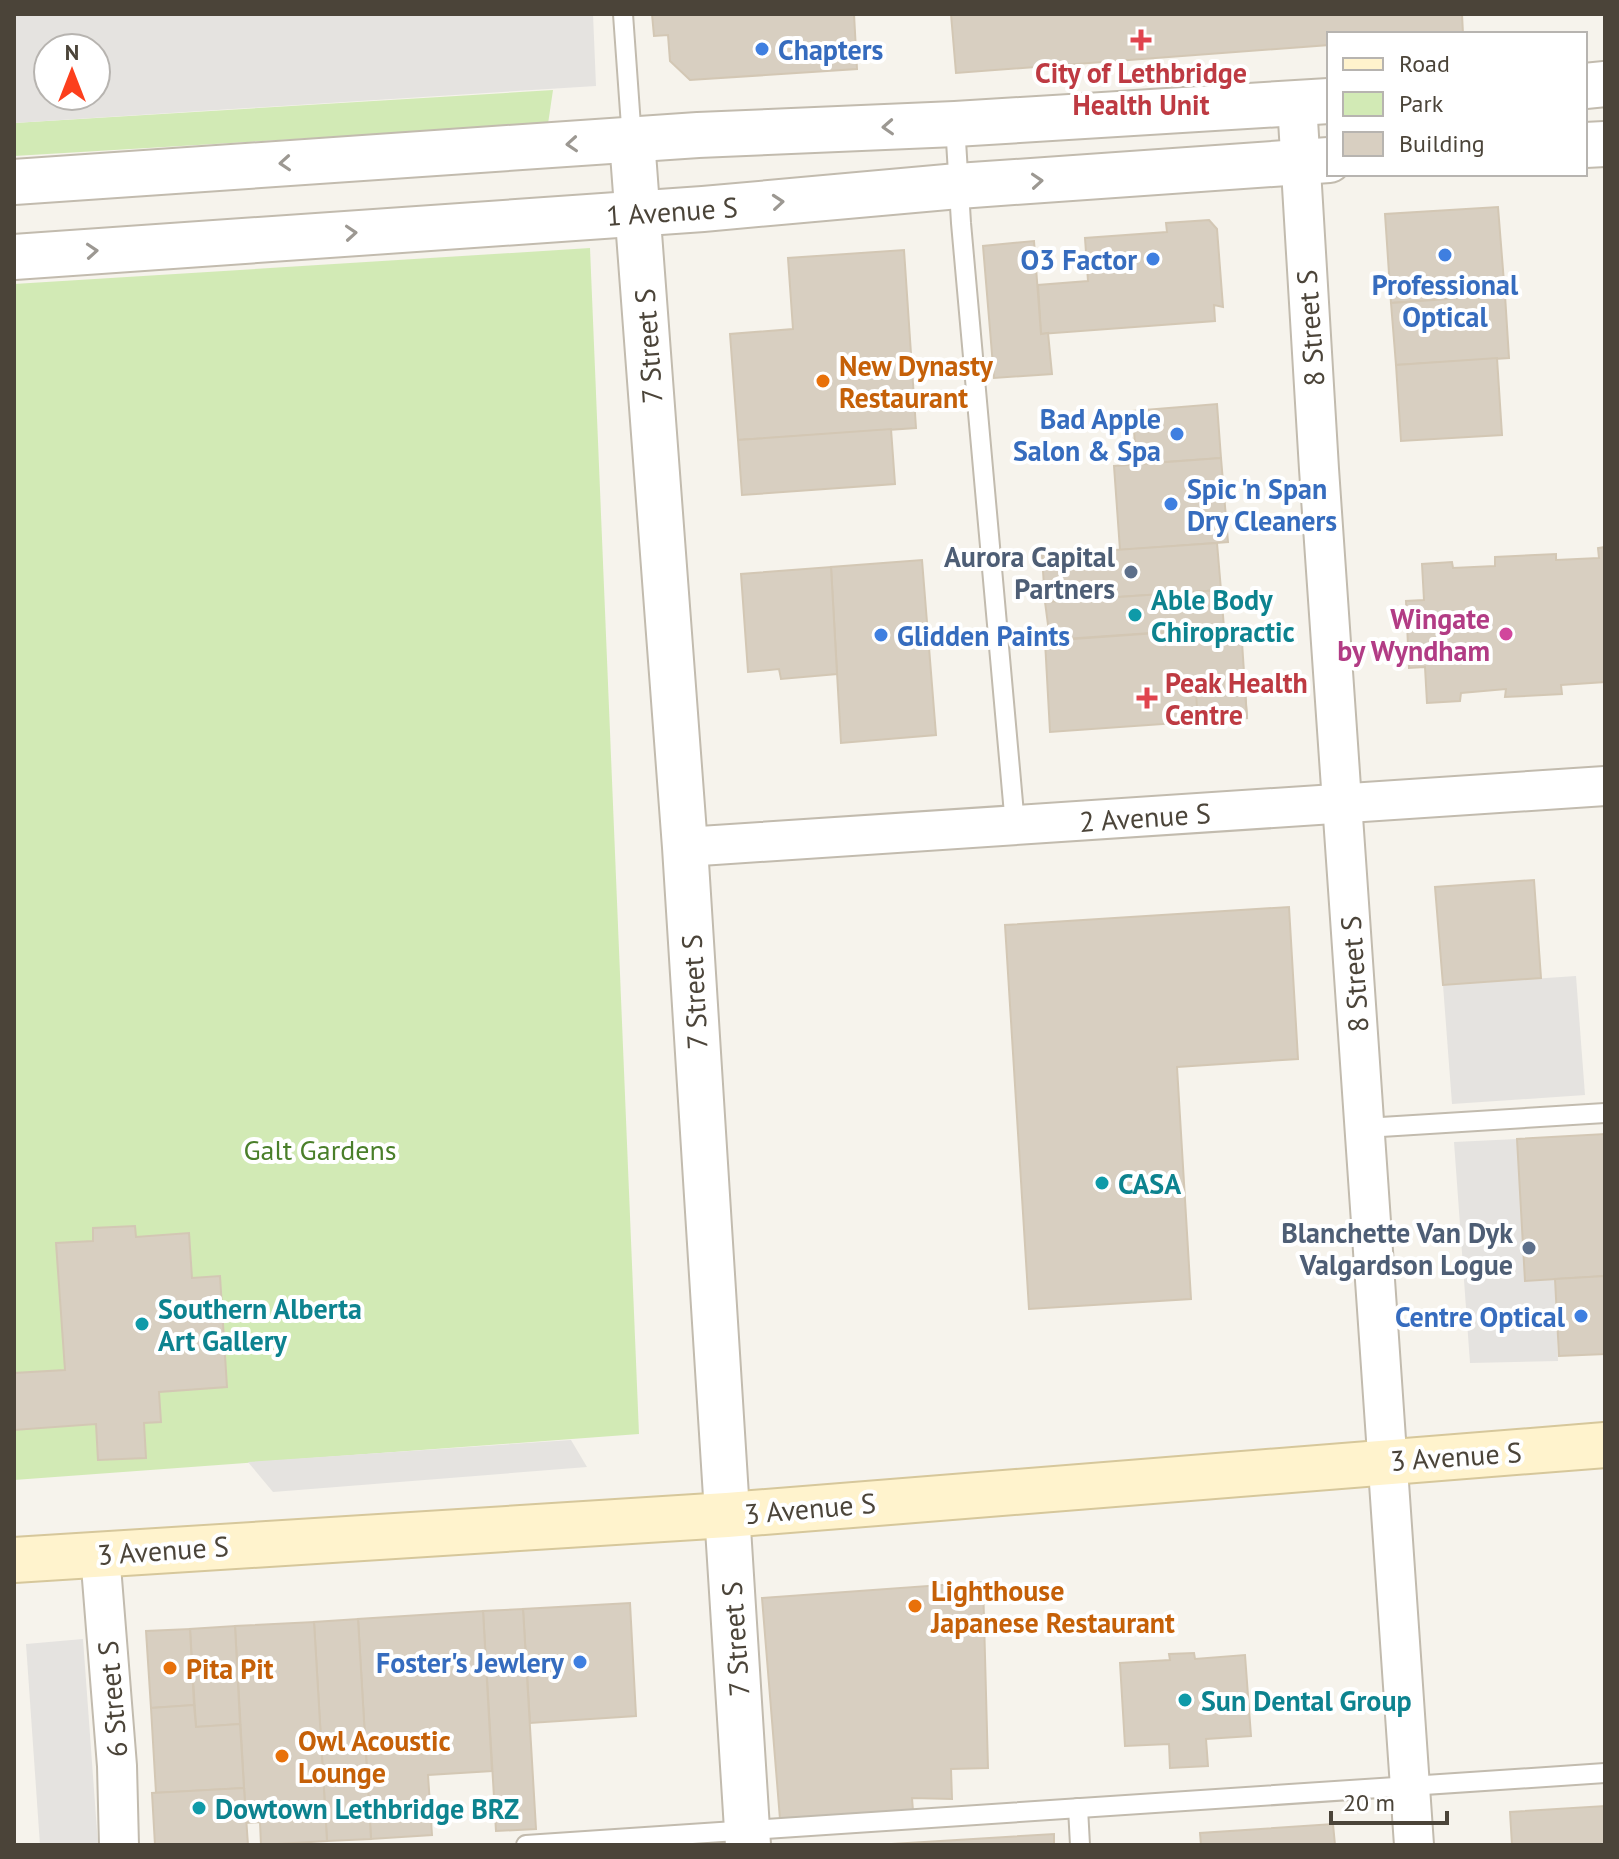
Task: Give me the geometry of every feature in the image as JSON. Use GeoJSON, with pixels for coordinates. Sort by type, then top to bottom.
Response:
{"type":"FeatureCollection","features":[{"type":"Feature","properties":{"kind":"main road","name":"3 Avenue S"},"geometry":{"type":"LineString","coordinates":[[14,1560],[727,1515],[1605,1445]]}},
{"type":"Feature","properties":{"kind":"street"},"geometry":{"type":"LineString","coordinates":[[14,182],[632,140],[1313,102]]}},
{"type":"Feature","properties":{"kind":"street","name":"8 Street S"},"geometry":{"type":"LineString","coordinates":[[1313,102],[1342,803],[1414,1845]]}},
{"type":"Feature","properties":{"kind":"street","name":"7 Street S"},"geometry":{"type":"LineString","coordinates":[[632,140],[685,847],[747,1837]]}},
{"type":"Feature","properties":{"kind":"street","name":"1 Avenue S"},"geometry":{"type":"LineString","coordinates":[[14,257],[638,214],[958,186],[1314,160]]}},
{"type":"Feature","properties":{"kind":"street","name":"2 Avenue S"},"geometry":{"type":"LineString","coordinates":[[685,847],[1605,786]]}},
{"type":"Feature","properties":{"kind":"street","name":"6 Street S"},"geometry":{"type":"LineString","coordinates":[[100,1554],[117,1766],[119,1845]]}},
{"type":"Feature","properties":{"kind":"lane"},"geometry":{"type":"LineString","coordinates":[[623,14],[632,140]]}},
{"type":"Feature","properties":{"kind":"lane"},"geometry":{"type":"LineString","coordinates":[[955,124],[1015,825]]}},
{"type":"Feature","properties":{"kind":"lane"},"geometry":{"type":"LineString","coordinates":[[1365,1128],[1605,1113]]}},
{"type":"Feature","properties":{"kind":"lane"},"geometry":{"type":"LineString","coordinates":[[526,1845],[747,1837],[1078,1808],[1605,1773]]}},
{"type":"Feature","properties":{"kind":"lane"},"geometry":{"type":"LineString","coordinates":[[1078,1808],[1080,1845]]}},
{"type":"Feature","properties":{"kind":"green space"},"geometry":{"type":"Polygon","coordinates":[[[553,90],[548,124],[14,156],[14,123],[553,90]]]}},
{"type":"Feature","properties":{"kind":"green space","name":"Galt Gardens"},"geometry":{"type":"Polygon","coordinates":[[[590,248],[639,1434],[14,1480],[14,284],[590,248]]]}},
{"type":"Feature","properties":{"kind":"shaded area"},"geometry":{"type":"Polygon","coordinates":[[[14,14],[593,14],[596,86],[14,123],[14,14]]]}},
{"type":"Feature","properties":{"kind":"shaded area"},"geometry":{"type":"Polygon","coordinates":[[[1576,976],[1585,1095],[1452,1104],[1443,985],[1576,976]]]}},
{"type":"Feature","properties":{"kind":"shaded area"},"geometry":{"type":"Polygon","coordinates":[[[1517,1139],[1525,1280],[1555,1279],[1558,1361],[1470,1363],[1454,1142],[1517,1139]]]}},
{"type":"Feature","properties":{"kind":"shaded area"},"geometry":{"type":"Polygon","coordinates":[[[571,1440],[587,1467],[273,1492],[248,1462],[571,1440]]]}},
{"type":"Feature","properties":{"kind":"shaded area"},"geometry":{"type":"Polygon","coordinates":[[[83,1639],[98,1845],[40,1845],[26,1644],[83,1639]]]}},
{"type":"Feature","properties":{"kind":"building","name":"Chapters"},"geometry":{"type":"Polygon","coordinates":[[[652,14],[854,14],[857,69],[690,80],[670,61],[668,35],[654,36],[652,14]]]}},
{"type":"Feature","properties":{"kind":"building","name":"City of Lethbridge Health Unit"},"geometry":{"type":"Polygon","coordinates":[[[951,14],[1462,14],[1463,32],[1327,32],[1327,45],[956,73],[951,14]]]}},
{"type":"Feature","properties":{"kind":"building","name":"Professional Optical"},"geometry":{"type":"Polygon","coordinates":[[[1498,207],[1505,295],[1391,303],[1385,214],[1498,207]]]}},
{"type":"Feature","properties":{"kind":"building","name":"O3 Factor"},"geometry":{"type":"Polygon","coordinates":[[[1209,220],[1217,229],[1223,307],[1214,305],[1215,321],[1041,334],[1038,285],[1088,281],[1085,238],[1167,232],[1166,223],[1209,220]]]}},
{"type":"Feature","properties":{"kind":"building"},"geometry":{"type":"Polygon","coordinates":[[[1034,241],[1041,334],[1048,333],[1052,374],[994,378],[983,246],[1034,241]]]}},
{"type":"Feature","properties":{"kind":"building","name":"New Dynasty Restaurant"},"geometry":{"type":"Polygon","coordinates":[[[904,250],[916,428],[738,440],[730,334],[793,329],[788,258],[904,250]]]}},
{"type":"Feature","properties":{"kind":"building"},"geometry":{"type":"Polygon","coordinates":[[[1505,295],[1509,358],[1396,365],[1391,303],[1505,295]]]}},
{"type":"Feature","properties":{"kind":"building"},"geometry":{"type":"Polygon","coordinates":[[[1497,358],[1502,435],[1401,441],[1396,365],[1497,358]]]}},
{"type":"Feature","properties":{"kind":"building","name":"Bad Apple Salon & Spa"},"geometry":{"type":"Polygon","coordinates":[[[1217,404],[1221,458],[1136,464],[1133,411],[1217,404]]]}},
{"type":"Feature","properties":{"kind":"building"},"geometry":{"type":"Polygon","coordinates":[[[891,429],[895,484],[742,495],[738,440],[891,429]]]}},
{"type":"Feature","properties":{"kind":"building","name":"Spic 'n Span Dry Cleaners"},"geometry":{"type":"Polygon","coordinates":[[[1221,458],[1228,542],[1120,550],[1114,466],[1221,458]]]}},
{"type":"Feature","properties":{"kind":"building","name":"Aurora Capital Partners"},"geometry":{"type":"Polygon","coordinates":[[[1217,543],[1221,590],[1045,602],[1042,555],[1217,543]]]}},
{"type":"Feature","properties":{"kind":"building","name":"Wingate by Wyndham"},"geometry":{"type":"Polygon","coordinates":[[[1605,547],[1605,682],[1561,685],[1562,694],[1505,697],[1506,689],[1461,693],[1460,701],[1427,703],[1425,667],[1409,668],[1406,601],[1424,600],[1422,564],[1452,562],[1453,568],[1495,566],[1495,557],[1556,554],[1556,560],[1599,558],[1598,548],[1605,547]]]}},
{"type":"Feature","properties":{"kind":"building","name":"Glidden Paints"},"geometry":{"type":"Polygon","coordinates":[[[922,560],[936,735],[841,743],[831,567],[922,560]]]}},
{"type":"Feature","properties":{"kind":"building"},"geometry":{"type":"Polygon","coordinates":[[[831,567],[837,674],[781,679],[779,669],[748,672],[741,574],[831,567]]]}},
{"type":"Feature","properties":{"kind":"building","name":"Able Body Chiropractic"},"geometry":{"type":"Polygon","coordinates":[[[1221,590],[1224,628],[1050,640],[1045,602],[1221,590]]]}},
{"type":"Feature","properties":{"kind":"building","name":"Peak Health Centre"},"geometry":{"type":"Polygon","coordinates":[[[1241,627],[1247,718],[1050,732],[1045,641],[1241,627]]]}},
{"type":"Feature","properties":{"kind":"building"},"geometry":{"type":"Polygon","coordinates":[[[1244,679],[1247,718],[1198,721],[1195,680],[1244,679]]]}},
{"type":"Feature","properties":{"kind":"building"},"geometry":{"type":"Polygon","coordinates":[[[1534,880],[1541,978],[1443,985],[1435,887],[1534,880]]]}},
{"type":"Feature","properties":{"kind":"building","name":"CASA"},"geometry":{"type":"Polygon","coordinates":[[[1289,907],[1298,1059],[1177,1067],[1191,1299],[1029,1309],[1005,925],[1289,907]]]}},
{"type":"Feature","properties":{"kind":"building"},"geometry":{"type":"Polygon","coordinates":[[[1605,1134],[1605,1276],[1525,1281],[1517,1139],[1605,1134]]]}},
{"type":"Feature","properties":{"kind":"building","name":"Southern Alberta Art Gallery"},"geometry":{"type":"Polygon","coordinates":[[[135,1226],[136,1237],[189,1233],[192,1278],[220,1276],[227,1387],[159,1392],[161,1422],[144,1423],[146,1458],[98,1460],[96,1424],[14,1430],[14,1373],[65,1370],[56,1243],[93,1241],[93,1228],[135,1226]]]}},
{"type":"Feature","properties":{"kind":"building","name":"Centre Optical"},"geometry":{"type":"Polygon","coordinates":[[[1605,1276],[1605,1354],[1559,1356],[1555,1279],[1605,1276]]]}},
{"type":"Feature","properties":{"kind":"building"},"geometry":{"type":"Polygon","coordinates":[[[983,1582],[988,1768],[951,1769],[952,1799],[912,1798],[913,1811],[780,1819],[762,1598],[983,1582]]]}},
{"type":"Feature","properties":{"kind":"building","name":"Foster's Jewlery"},"geometry":{"type":"Polygon","coordinates":[[[630,1603],[636,1716],[530,1723],[523,1609],[630,1603]]]}},
{"type":"Feature","properties":{"kind":"building"},"geometry":{"type":"Polygon","coordinates":[[[523,1609],[536,1829],[496,1831],[483,1611],[523,1609]]]}},
{"type":"Feature","properties":{"kind":"building"},"geometry":{"type":"Polygon","coordinates":[[[483,1611],[492,1771],[428,1775],[432,1835],[371,1839],[358,1619],[483,1611]]]}},
{"type":"Feature","properties":{"kind":"building"},"geometry":{"type":"Polygon","coordinates":[[[358,1619],[371,1839],[327,1841],[314,1622],[358,1619]]]}},
{"type":"Feature","properties":{"kind":"building","name":"Owl Acoustic Lounge"},"geometry":{"type":"Polygon","coordinates":[[[314,1622],[327,1841],[261,1845],[260,1822],[246,1823],[235,1626],[314,1622]]]}},
{"type":"Feature","properties":{"kind":"building"},"geometry":{"type":"Polygon","coordinates":[[[235,1626],[240,1724],[196,1727],[190,1629],[235,1626]]]}},
{"type":"Feature","properties":{"kind":"building","name":"Pita Pit"},"geometry":{"type":"Polygon","coordinates":[[[190,1629],[194,1705],[151,1708],[146,1631],[190,1629]]]}},
{"type":"Feature","properties":{"kind":"building","name":"Sun Dental Group"},"geometry":{"type":"Polygon","coordinates":[[[1194,1653],[1195,1659],[1245,1655],[1251,1736],[1206,1739],[1208,1766],[1170,1768],[1169,1744],[1125,1746],[1120,1663],[1170,1660],[1169,1654],[1194,1653]]]}},
{"type":"Feature","properties":{"kind":"building"},"geometry":{"type":"Polygon","coordinates":[[[194,1705],[196,1727],[240,1724],[244,1788],[156,1793],[151,1708],[194,1705]]]}},
{"type":"Feature","properties":{"kind":"building","name":"Dowtown Lethbridge BRZ"},"geometry":{"type":"Polygon","coordinates":[[[244,1788],[248,1845],[155,1845],[152,1793],[244,1788]]]}},
{"type":"Feature","properties":{"kind":"building"},"geometry":{"type":"Polygon","coordinates":[[[1605,1806],[1605,1845],[1512,1845],[1510,1812],[1605,1806]]]}},
{"type":"Feature","properties":{"kind":"building"},"geometry":{"type":"Polygon","coordinates":[[[1333,1824],[1335,1845],[1201,1845],[1200,1833],[1333,1824]]]}},
{"type":"Feature","properties":{"kind":"building"},"geometry":{"type":"Polygon","coordinates":[[[1054,1834],[1054,1845],[875,1845],[1054,1834]]]}},
{"type":"Feature","properties":{"kind":"place","name":"City of Lethbridge Health Unit"},"geometry":{"type":"Point","coordinates":[1141,40]}},
{"type":"Feature","properties":{"kind":"place","name":"Chapters"},"geometry":{"type":"Point","coordinates":[762,49]}},
{"type":"Feature","properties":{"kind":"place","name":"Professional Optical"},"geometry":{"type":"Point","coordinates":[1445,255]}},
{"type":"Feature","properties":{"kind":"place","name":"O3 Factor"},"geometry":{"type":"Point","coordinates":[1153,259]}},
{"type":"Feature","properties":{"kind":"place","name":"New Dynasty Restaurant"},"geometry":{"type":"Point","coordinates":[823,381]}},
{"type":"Feature","properties":{"kind":"place","name":"Bad Apple Salon & Spa"},"geometry":{"type":"Point","coordinates":[1177,434]}},
{"type":"Feature","properties":{"kind":"place","name":"Spic 'n Span Dry Cleaners"},"geometry":{"type":"Point","coordinates":[1171,504]}},
{"type":"Feature","properties":{"kind":"place","name":"Aurora Capital Partners"},"geometry":{"type":"Point","coordinates":[1131,572]}},
{"type":"Feature","properties":{"kind":"place","name":"Able Body Chiropractic"},"geometry":{"type":"Point","coordinates":[1135,615]}},
{"type":"Feature","properties":{"kind":"place","name":"Wingate by Wyndham"},"geometry":{"type":"Point","coordinates":[1506,634]}},
{"type":"Feature","properties":{"kind":"place","name":"Glidden Paints"},"geometry":{"type":"Point","coordinates":[881,635]}},
{"type":"Feature","properties":{"kind":"place","name":"Peak Health Centre"},"geometry":{"type":"Point","coordinates":[1147,698]}},
{"type":"Feature","properties":{"kind":"place","name":"CASA"},"geometry":{"type":"Point","coordinates":[1102,1183]}},
{"type":"Feature","properties":{"kind":"place","name":"Blanchette Van Dyk Valgardson Logue"},"geometry":{"type":"Point","coordinates":[1529,1248]}},
{"type":"Feature","properties":{"kind":"place","name":"Centre Optical"},"geometry":{"type":"Point","coordinates":[1581,1316]}},
{"type":"Feature","properties":{"kind":"place","name":"Southern Alberta Art Gallery"},"geometry":{"type":"Point","coordinates":[142,1324]}},
{"type":"Feature","properties":{"kind":"place","name":"Lighthouse Japanese Restaurant"},"geometry":{"type":"Point","coordinates":[915,1606]}},
{"type":"Feature","properties":{"kind":"place","name":"Foster's Jewlery"},"geometry":{"type":"Point","coordinates":[580,1662]}},
{"type":"Feature","properties":{"kind":"place","name":"Pita Pit"},"geometry":{"type":"Point","coordinates":[170,1668]}},
{"type":"Feature","properties":{"kind":"place","name":"Sun Dental Group"},"geometry":{"type":"Point","coordinates":[1185,1700]}},
{"type":"Feature","properties":{"kind":"place","name":"Owl Acoustic Lounge"},"geometry":{"type":"Point","coordinates":[282,1756]}},
{"type":"Feature","properties":{"kind":"place","name":"Dowtown Lethbridge BRZ"},"geometry":{"type":"Point","coordinates":[199,1808]}}]}
